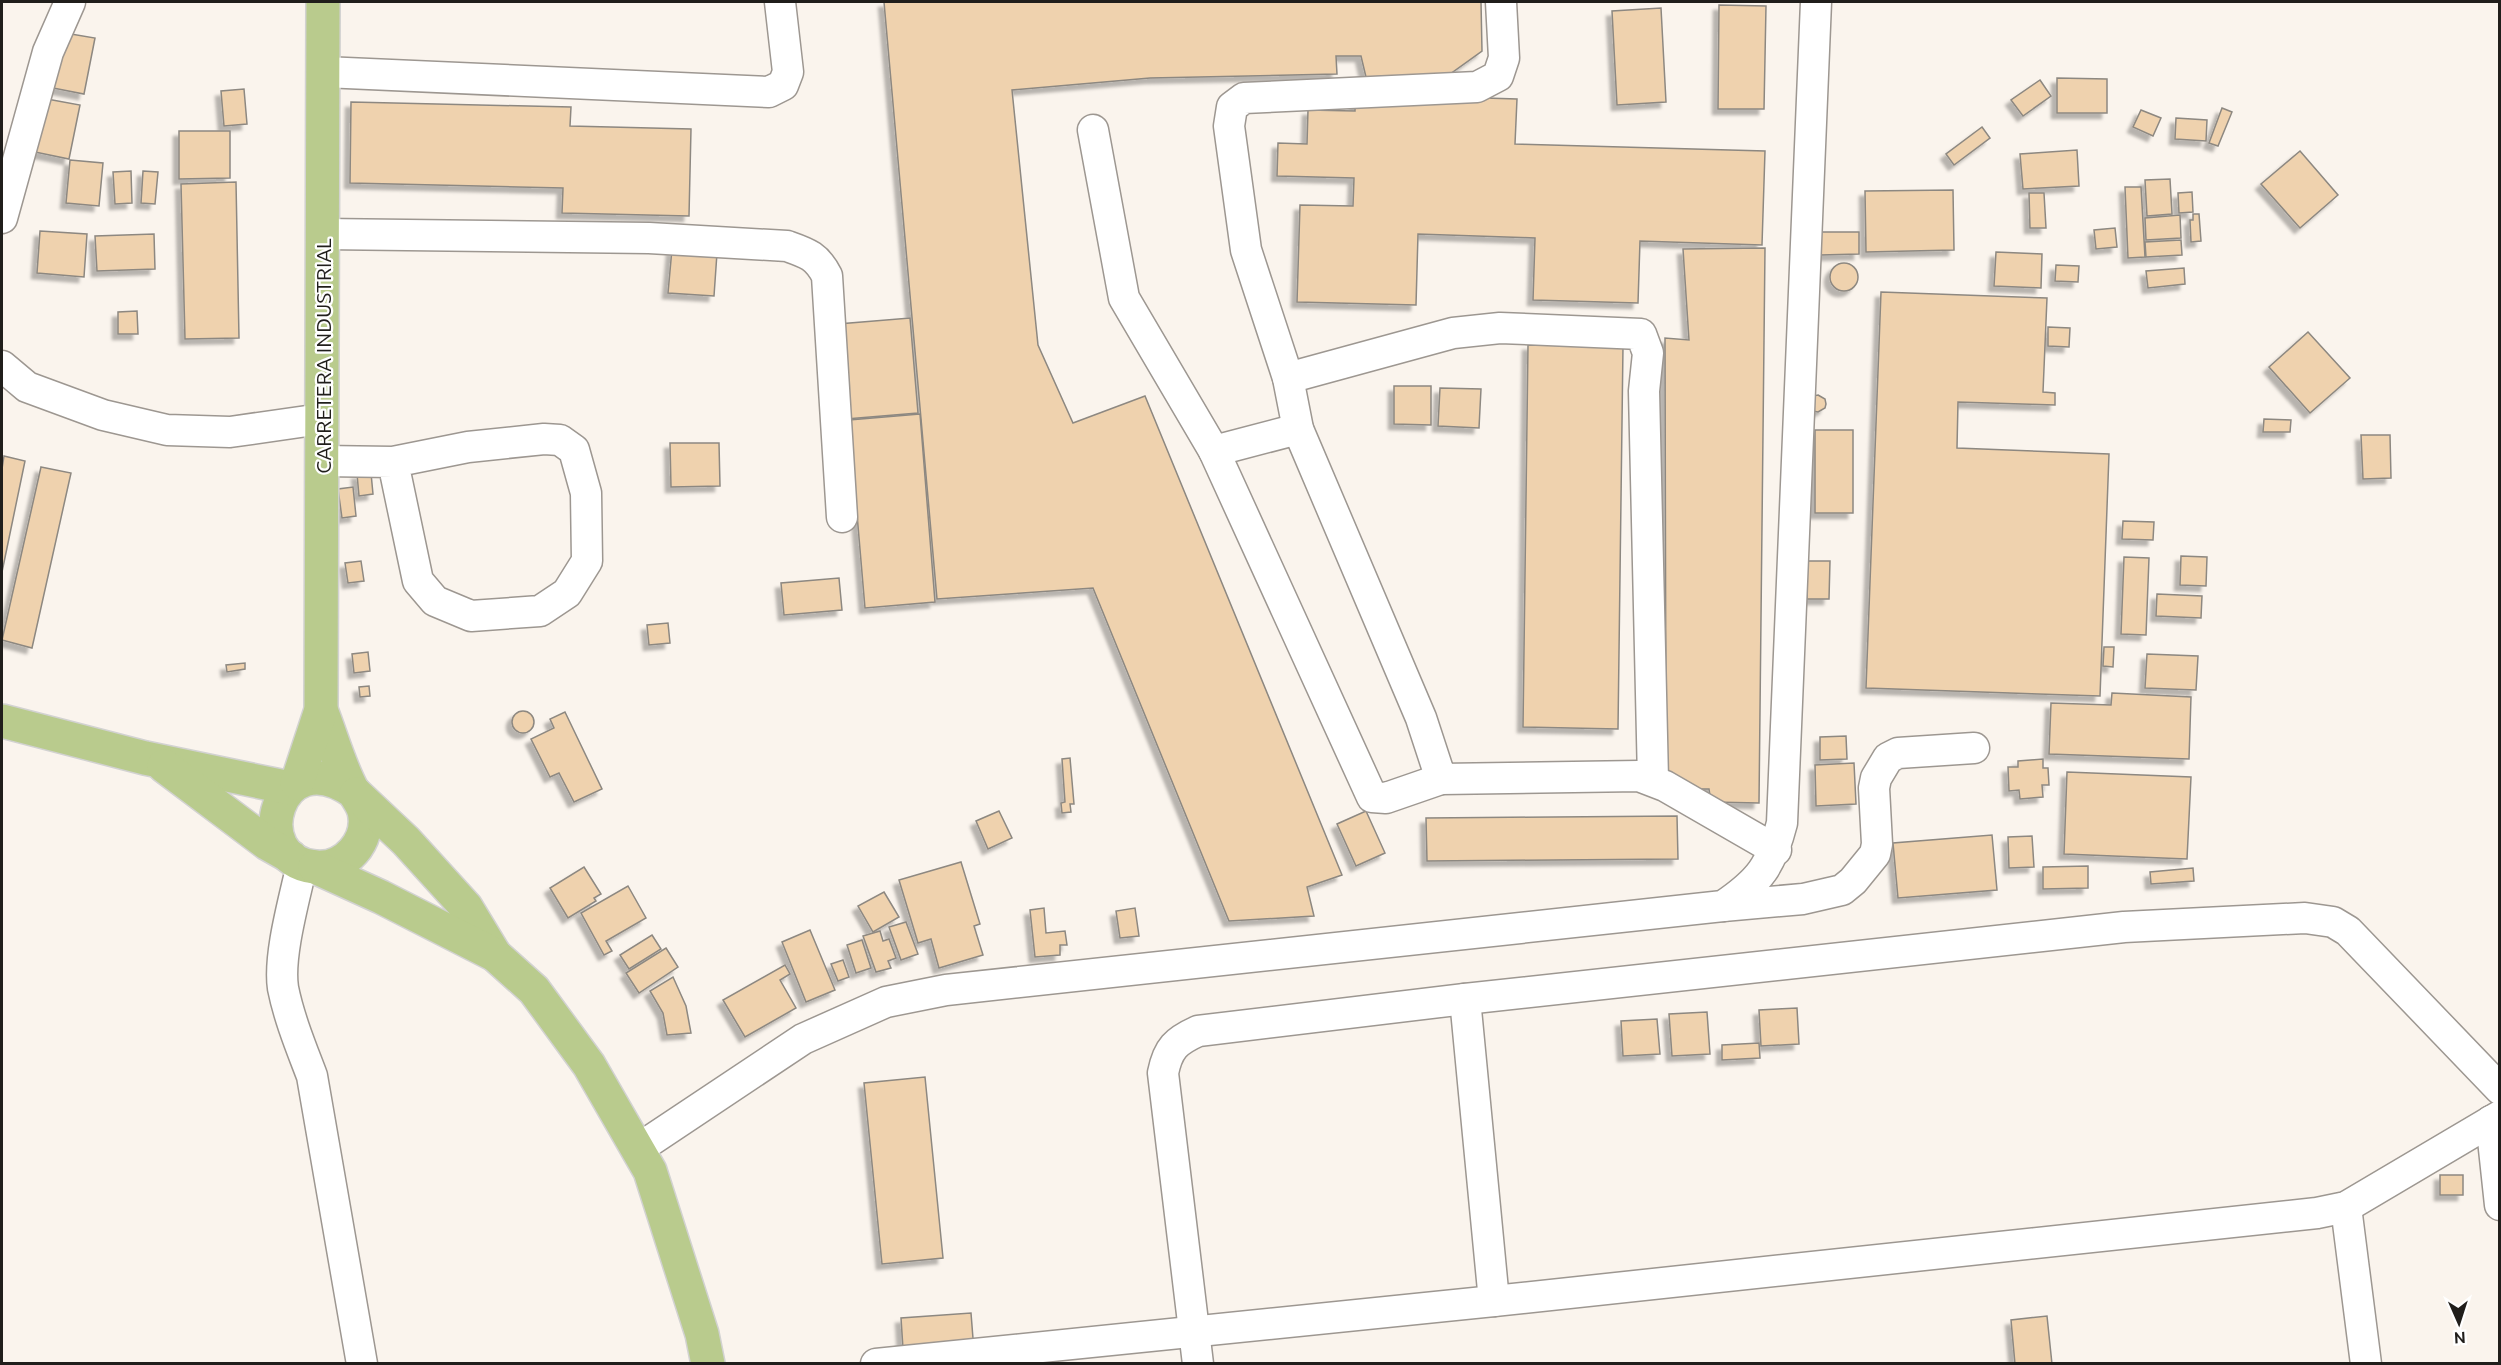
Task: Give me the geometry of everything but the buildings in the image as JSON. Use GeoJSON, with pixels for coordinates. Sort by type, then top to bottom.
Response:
{"type":"FeatureCollection","features":[{"type":"Feature","properties":{"kind":"main road","name":"CARRETERA INDUSTRIAL"},"geometry":{"type":"LineString","coordinates":[[293,786],[321,710],[323,2]]}},
{"type":"Feature","properties":{"kind":"main road","name":"CARRETERA INDUSTRIAL"},"geometry":{"type":"LineString","coordinates":[[321,710],[355,793]]}},
{"type":"Feature","properties":{"kind":"main road"},"geometry":{"type":"LineString","coordinates":[[2,721],[157,761],[293,786]]}},
{"type":"Feature","properties":{"kind":"main road"},"geometry":{"type":"LineString","coordinates":[[157,761],[268,844],[303,863],[381,897],[495,955],[534,990],[589,1065],[638,1149],[653,1181],[702,1334],[708,1364]]}},
{"type":"Feature","properties":{"kind":"main road"},"geometry":{"type":"LineString","coordinates":[[355,793],[364,810],[365,828],[360,844],[348,858],[333,866],[303,863],[279,842],[274,823],[278,804],[293,786],[317,777],[337,780],[355,793],[406,841],[466,908],[495,955]]}},
{"type":"Feature","properties":{"kind":"street"},"geometry":{"type":"LineString","coordinates":[[2,218],[48,52],[70,2]]}},
{"type":"Feature","properties":{"kind":"street"},"geometry":{"type":"LineString","coordinates":[[324,72],[769,92],[783,85],[788,72],[780,2]]}},
{"type":"Feature","properties":{"kind":"street"},"geometry":{"type":"LineString","coordinates":[[1442,779],[1421,718],[1298,429],[1288,378],[1246,250],[1228,126],[1232,107],[1244,98],[1477,87],[1498,76],[1504,58],[1501,2]]}},
{"type":"Feature","properties":{"kind":"street"},"geometry":{"type":"LineString","coordinates":[[1723,906],[1750,888],[1776,850],[1783,811],[1816,2]]}},
{"type":"Feature","properties":{"kind":"street"},"geometry":{"type":"LineString","coordinates":[[1093,130],[1124,298],[1214,451],[1372,796],[1386,798],[1442,779],[1639,776],[1653,780],[1776,850]]}},
{"type":"Feature","properties":{"kind":"street"},"geometry":{"type":"LineString","coordinates":[[324,234],[649,238],[787,246],[807,253],[821,263],[827,276],[842,517]]}},
{"type":"Feature","properties":{"kind":"street"},"geometry":{"type":"LineString","coordinates":[[1288,378],[1453,333],[1500,328],[1641,334],[1648,353],[1644,391],[1653,780]]}},
{"type":"Feature","properties":{"kind":"street"},"geometry":{"type":"LineString","coordinates":[[2,366],[27,387],[103,415],[168,430],[230,432],[321,419]]}},
{"type":"Feature","properties":{"kind":"street"},"geometry":{"type":"LineString","coordinates":[[1214,451],[1298,429]]}},
{"type":"Feature","properties":{"kind":"street"},"geometry":{"type":"LineString","coordinates":[[323,461],[393,462],[468,447],[544,439],[560,440],[574,450],[586,493],[587,561],[567,593],[540,611],[471,616],[435,601],[418,581],[393,462]]}},
{"type":"Feature","properties":{"kind":"street"},"geometry":{"type":"LineString","coordinates":[[638,1149],[803,1039],[886,1002],[915,995],[957,988],[1723,906],[1792,902],[1842,890],[1853,881],[1875,854],[1877,844],[1874,788],[1876,778],[1888,758],[1898,753],[1974,748]]}},
{"type":"Feature","properties":{"kind":"street"},"geometry":{"type":"LineString","coordinates":[[303,863],[285,942],[283,986],[296,1033],[312,1076],[362,1364]]}},
{"type":"Feature","properties":{"kind":"street"},"geometry":{"type":"LineString","coordinates":[[1198,1364],[1163,1073],[1166,1057],[1179,1040],[1198,1031],[1465,999],[2124,927],[2305,918],[2333,922],[2348,931],[2499,1089]]}},
{"type":"Feature","properties":{"kind":"street"},"geometry":{"type":"LineString","coordinates":[[1465,999],[1494,1301]]}},
{"type":"Feature","properties":{"kind":"street"},"geometry":{"type":"LineString","coordinates":[[876,1364],[1494,1301],[2306,1214],[2346,1207],[2495,1119],[2499,1205]]}},
{"type":"Feature","properties":{"kind":"street"},"geometry":{"type":"LineString","coordinates":[[2346,1207],[2366,1364]]}}]}
